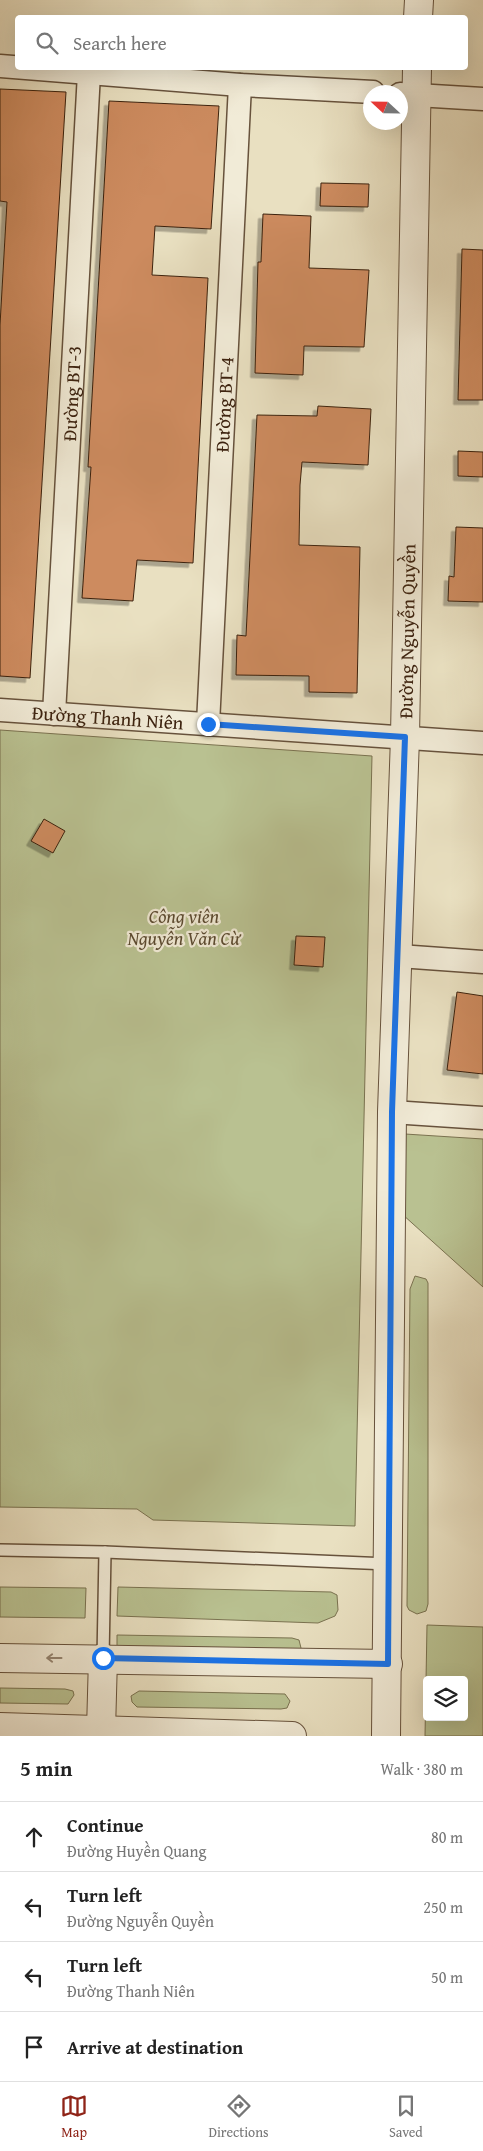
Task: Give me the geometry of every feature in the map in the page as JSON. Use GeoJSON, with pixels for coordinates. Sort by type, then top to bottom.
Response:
{"type":"FeatureCollection","features":[{"type":"Feature","properties":{"kind":"street"},"geometry":{"type":"LineString","coordinates":[[418,15],[419,0]]}},
{"type":"Feature","properties":{"kind":"street"},"geometry":{"type":"LineString","coordinates":[[0,66],[15,67]]}},
{"type":"Feature","properties":{"kind":"street"},"geometry":{"type":"LineString","coordinates":[[51,70],[240,85],[363,91]]}},
{"type":"Feature","properties":{"kind":"street","name":"Đường Nguyễn Quyền"},"geometry":{"type":"LineString","coordinates":[[408,94],[416,70]]}},
{"type":"Feature","properties":{"kind":"street","name":"Đường BT-3"},"geometry":{"type":"LineString","coordinates":[[54,714],[89,73]]}},
{"type":"Feature","properties":{"kind":"street","name":"Đường BT-4"},"geometry":{"type":"LineString","coordinates":[[208,724],[240,85]]}},
{"type":"Feature","properties":{"kind":"street"},"geometry":{"type":"LineString","coordinates":[[408,94],[483,99]]}},
{"type":"Feature","properties":{"kind":"street","name":"Đường Nguyễn Quyền"},"geometry":{"type":"LineString","coordinates":[[386,1736],[392,1112],[399,956],[405,737],[408,130]]}},
{"type":"Feature","properties":{"kind":"street","name":"Đường Thanh Niên"},"geometry":{"type":"LineString","coordinates":[[0,710],[483,743]]}},
{"type":"Feature","properties":{"kind":"street"},"geometry":{"type":"LineString","coordinates":[[399,956],[483,962]]}},
{"type":"Feature","properties":{"kind":"street"},"geometry":{"type":"LineString","coordinates":[[392,1112],[483,1118]]}},
{"type":"Feature","properties":{"kind":"street"},"geometry":{"type":"LineString","coordinates":[[0,1658],[103,1658],[388,1664]]}},
{"type":"Feature","properties":{"kind":"street"},"geometry":{"type":"LineString","coordinates":[[102,1730],[103,1658]]}},
{"type":"Feature","properties":{"kind":"street"},"geometry":{"type":"LineString","coordinates":[[0,1727],[292,1736]]}},
{"type":"Feature","properties":{"kind":"lane"},"geometry":{"type":"LineString","coordinates":[[0,1550],[105,1552],[388,1564]]}},
{"type":"Feature","properties":{"kind":"lane"},"geometry":{"type":"LineString","coordinates":[[103,1658],[105,1552]]}},
{"type":"Feature","properties":{"kind":"green space","name":"Công viên Nguyễn Văn Cừ"},"geometry":{"type":"Polygon","coordinates":[[[0,730],[372,756],[355,1526],[153,1520],[137,1509],[0,1507],[0,730]]]}},
{"type":"Feature","properties":{"kind":"green space"},"geometry":{"type":"Polygon","coordinates":[[[405,1134],[483,1139],[483,1287],[402,1214],[405,1134]]]}},
{"type":"Feature","properties":{"kind":"green space"},"geometry":{"type":"Polygon","coordinates":[[[415,1276],[426,1279],[428,1283],[428,1604],[426,1611],[417,1614],[409,1610],[407,1606],[410,1289],[415,1276]]]}},
{"type":"Feature","properties":{"kind":"green space"},"geometry":{"type":"Polygon","coordinates":[[[0,1587],[86,1588],[85,1618],[0,1617],[0,1587]]]}},
{"type":"Feature","properties":{"kind":"green space"},"geometry":{"type":"Polygon","coordinates":[[[118,1587],[331,1592],[337,1595],[338,1610],[335,1616],[318,1623],[117,1616],[118,1587]]]}},
{"type":"Feature","properties":{"kind":"green space"},"geometry":{"type":"Polygon","coordinates":[[[427,1625],[483,1627],[483,1736],[425,1736],[425,1721],[468,1721],[468,1676],[426,1676],[427,1625]]]}},
{"type":"Feature","properties":{"kind":"green space"},"geometry":{"type":"Polygon","coordinates":[[[117,1635],[292,1638],[299,1640],[301,1648],[299,1654],[117,1652],[117,1635]]]}},
{"type":"Feature","properties":{"kind":"green space"},"geometry":{"type":"Polygon","coordinates":[[[0,1688],[65,1689],[73,1691],[74,1695],[68,1704],[0,1703],[0,1688]]]}},
{"type":"Feature","properties":{"kind":"green space"},"geometry":{"type":"Polygon","coordinates":[[[139,1691],[285,1694],[290,1701],[287,1708],[281,1709],[137,1707],[132,1702],[131,1696],[139,1691]]]}},
{"type":"Feature","properties":{"kind":"building"},"geometry":{"type":"Polygon","coordinates":[[[0,89],[66,92],[30,678],[0,676],[0,325],[7,202],[0,201],[0,89]]]}},
{"type":"Feature","properties":{"kind":"building"},"geometry":{"type":"Polygon","coordinates":[[[109,101],[219,106],[211,229],[155,226],[152,275],[208,278],[193,563],[137,560],[133,601],[82,598],[91,467],[88,467],[109,101]]]}},
{"type":"Feature","properties":{"kind":"building"},"geometry":{"type":"Polygon","coordinates":[[[321,183],[369,184],[368,207],[320,206],[321,183]]]}},
{"type":"Feature","properties":{"kind":"building"},"geometry":{"type":"Polygon","coordinates":[[[263,214],[311,216],[309,268],[369,270],[364,347],[304,346],[303,375],[255,373],[258,262],[261,262],[263,214]]]}},
{"type":"Feature","properties":{"kind":"building"},"geometry":{"type":"Polygon","coordinates":[[[462,249],[483,250],[483,400],[458,400],[462,249]]]}},
{"type":"Feature","properties":{"kind":"building"},"geometry":{"type":"Polygon","coordinates":[[[318,406],[371,409],[368,465],[302,462],[300,485],[299,545],[360,547],[357,693],[309,692],[309,676],[236,675],[237,635],[246,636],[257,415],[317,416],[318,406]]]}},
{"type":"Feature","properties":{"kind":"building"},"geometry":{"type":"Polygon","coordinates":[[[458,451],[483,452],[483,477],[458,476],[458,451]]]}},
{"type":"Feature","properties":{"kind":"building"},"geometry":{"type":"Polygon","coordinates":[[[456,527],[483,528],[483,602],[448,601],[449,576],[454,577],[456,527]]]}},
{"type":"Feature","properties":{"kind":"building"},"geometry":{"type":"Polygon","coordinates":[[[44,819],[65,831],[53,853],[31,841],[44,819]]]}},
{"type":"Feature","properties":{"kind":"building"},"geometry":{"type":"Polygon","coordinates":[[[296,936],[325,937],[323,967],[294,965],[296,936]]]}},
{"type":"Feature","properties":{"kind":"building"},"geometry":{"type":"Polygon","coordinates":[[[457,992],[483,996],[483,1074],[447,1070],[457,992]]]}},
{"type":"Feature","properties":{"kind":"route"},"geometry":{"type":"LineString","coordinates":[[103,1658],[388,1664],[392,1112],[399,956],[405,737],[208,724]]}}]}
